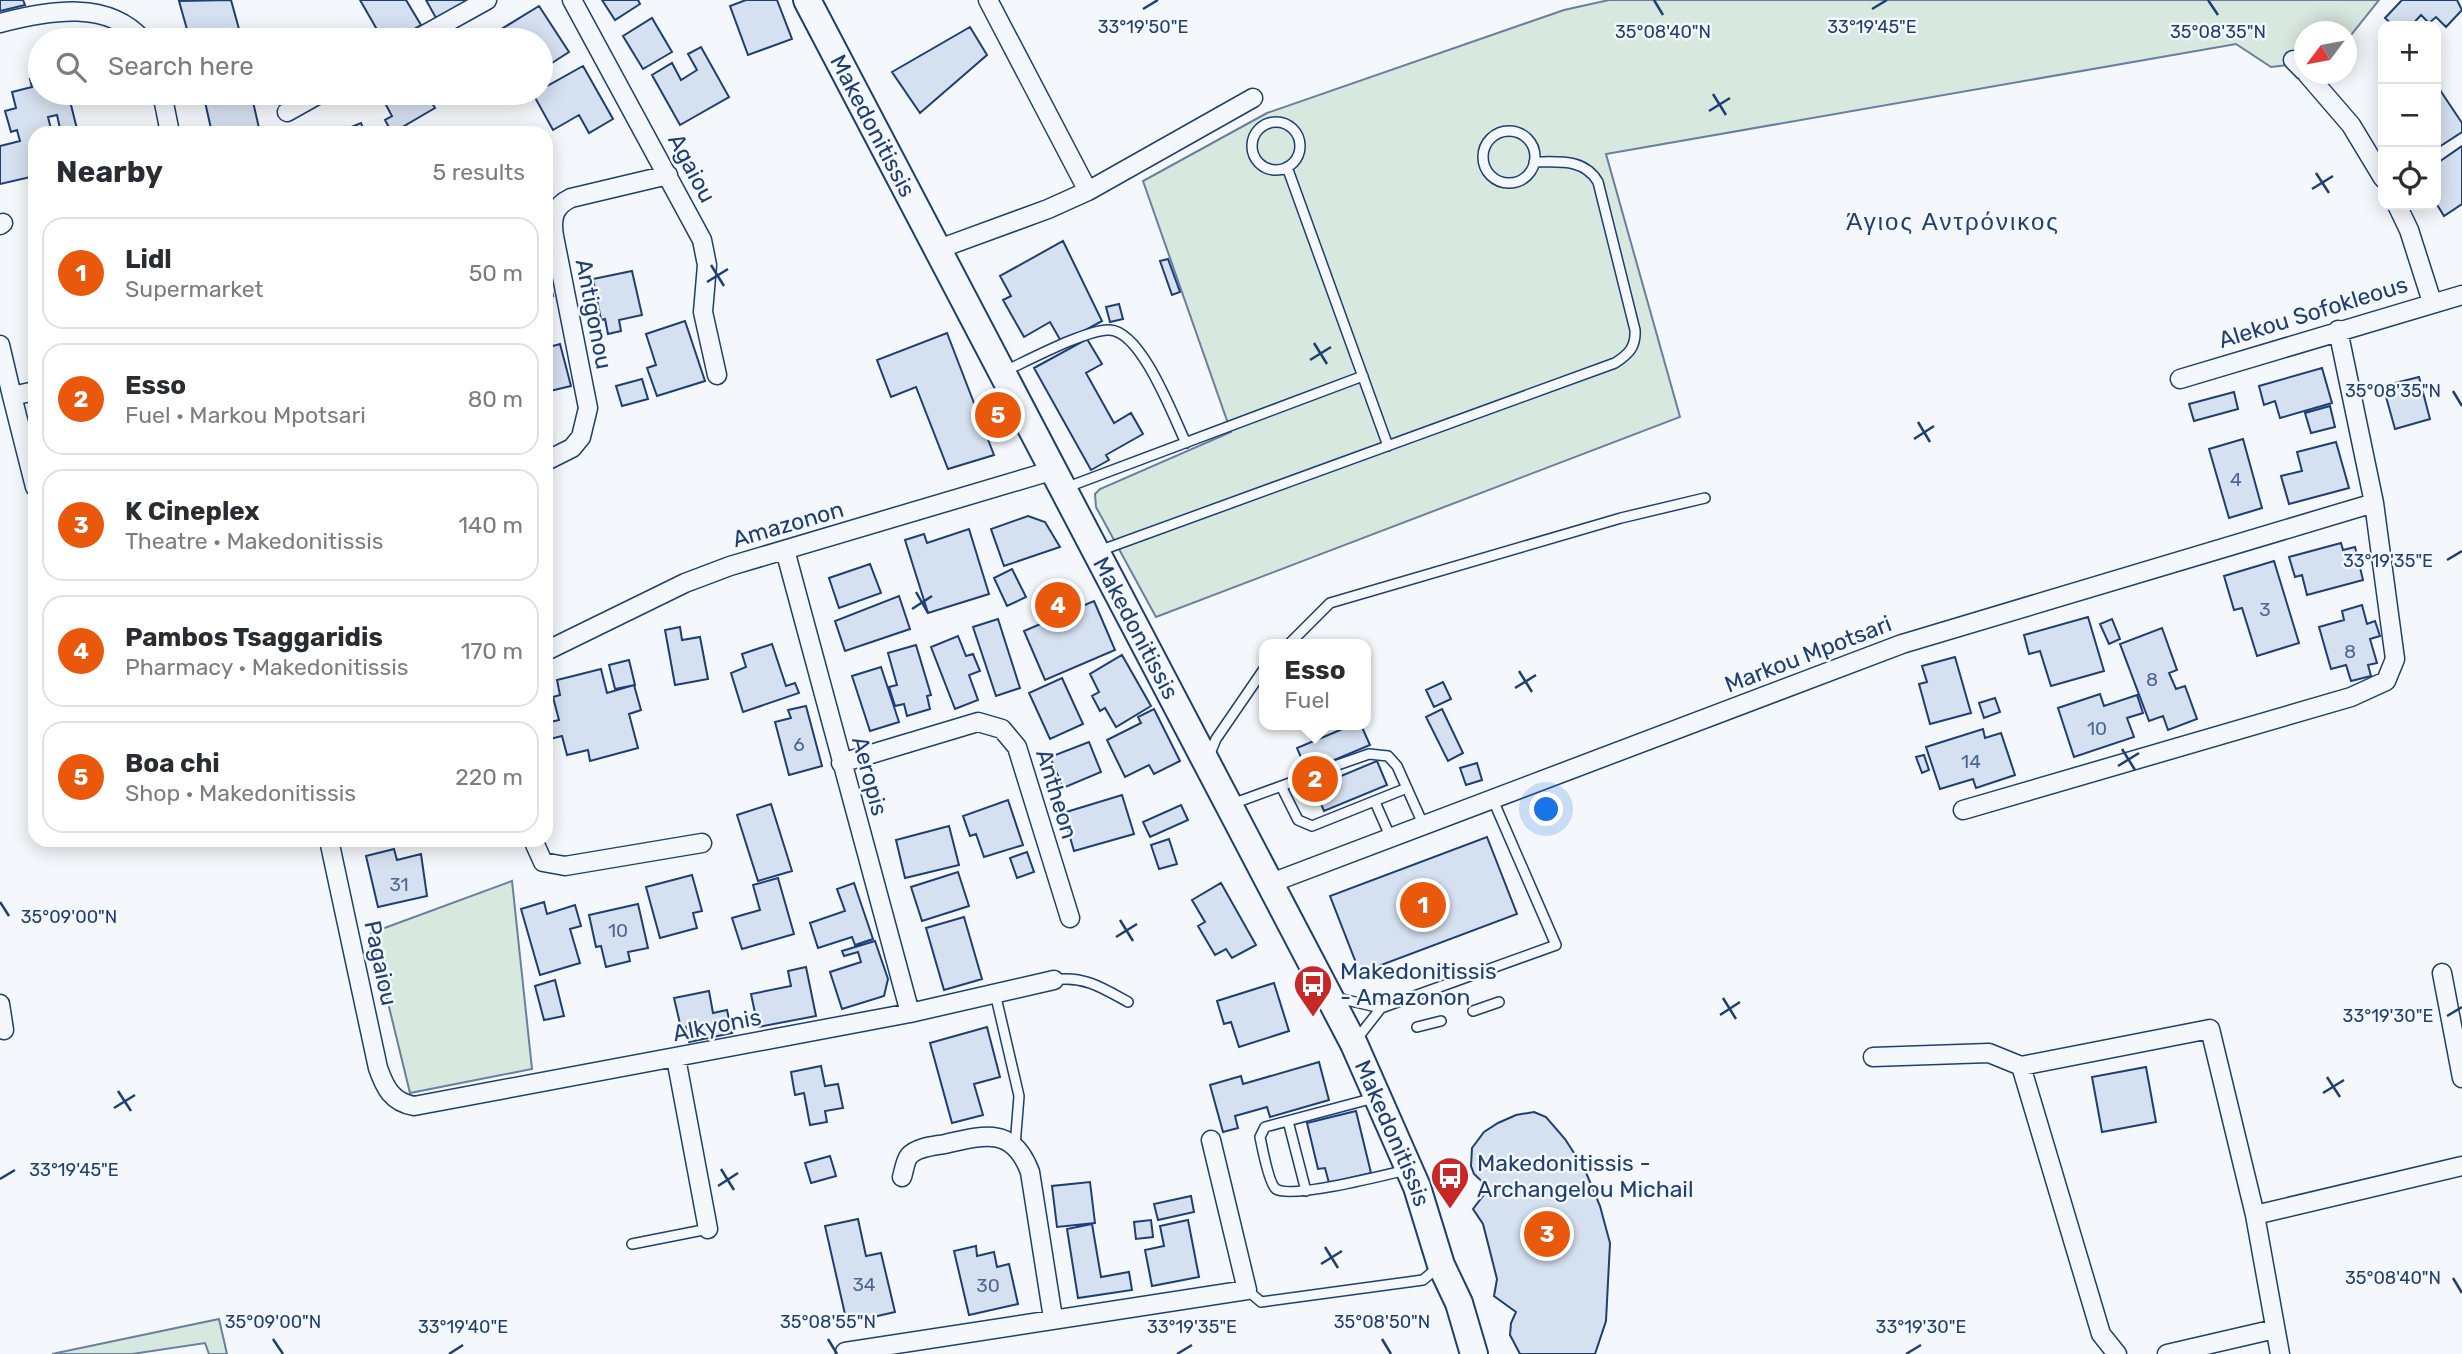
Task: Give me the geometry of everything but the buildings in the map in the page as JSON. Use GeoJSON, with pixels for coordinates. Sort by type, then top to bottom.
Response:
{"type":"FeatureCollection","features":[{"type":"Feature","properties":{"kind":"main road","name":"Makedonitissis"},"geometry":{"type":"LineString","coordinates":[[807,0],[1354,1044],[1409,1169],[1441,1265],[1459,1303],[1474,1354]]}},
{"type":"Feature","properties":{"kind":"main road","name":"Makedonitissis"},"geometry":{"type":"LineString","coordinates":[[1441,1265],[1445,1309],[1455,1354]]}},
{"type":"Feature","properties":{"kind":"street"},"geometry":{"type":"LineString","coordinates":[[437,28],[487,0]]}},
{"type":"Feature","properties":{"kind":"street","name":"Agaiou"},"geometry":{"type":"LineString","coordinates":[[572,0],[668,175],[706,251],[703,312],[717,374]]}},
{"type":"Feature","properties":{"kind":"street"},"geometry":{"type":"LineString","coordinates":[[988,0],[1031,87],[1088,191]]}},
{"type":"Feature","properties":{"kind":"street"},"geometry":{"type":"LineString","coordinates":[[0,23],[59,8],[102,9],[118,14],[135,28]]}},
{"type":"Feature","properties":{"kind":"street"},"geometry":{"type":"LineString","coordinates":[[2315,84],[2351,125],[2378,170]]}},
{"type":"Feature","properties":{"kind":"street"},"geometry":{"type":"LineString","coordinates":[[936,250],[1048,209],[1088,191],[1253,98]]}},
{"type":"Feature","properties":{"kind":"street"},"geometry":{"type":"LineString","coordinates":[[164,105],[169,126]]}},
{"type":"Feature","properties":{"kind":"street"},"geometry":{"type":"LineString","coordinates":[[287,112],[300,105]]}},
{"type":"Feature","properties":{"kind":"street","name":"Antigonou"},"geometry":{"type":"LineString","coordinates":[[553,458],[572,449],[582,437],[588,408],[554,236],[554,214],[561,204],[571,198],[668,175]]}},
{"type":"Feature","properties":{"kind":"street"},"geometry":{"type":"LineString","coordinates":[[2399,210],[2409,230],[2432,302]]}},
{"type":"Feature","properties":{"kind":"street","name":"Alekou Sofokleous"},"geometry":{"type":"LineString","coordinates":[[2180,379],[2462,295]]}},
{"type":"Feature","properties":{"kind":"street"},"geometry":{"type":"LineString","coordinates":[[1963,810],[2351,697],[2386,681],[2395,659],[2374,503],[2338,330]]}},
{"type":"Feature","properties":{"kind":"street"},"geometry":{"type":"LineString","coordinates":[[0,345],[28,459]]}},
{"type":"Feature","properties":{"kind":"street"},"geometry":{"type":"LineString","coordinates":[[12,396],[28,393]]}},
{"type":"Feature","properties":{"kind":"street","name":"Amazonon"},"geometry":{"type":"LineString","coordinates":[[553,648],[685,583],[730,566],[1059,480]]}},
{"type":"Feature","properties":{"kind":"street","name":"Markou Mpotsari"},"geometry":{"type":"LineString","coordinates":[[1271,883],[1902,644],[2374,503]]}},
{"type":"Feature","properties":{"kind":"street","name":"Aeropis"},"geometry":{"type":"LineString","coordinates":[[785,550],[910,1013]]}},
{"type":"Feature","properties":{"kind":"street","name":"Antheon"},"geometry":{"type":"LineString","coordinates":[[841,763],[978,722],[1002,729],[1017,747],[1070,918]]}},
{"type":"Feature","properties":{"kind":"street"},"geometry":{"type":"LineString","coordinates":[[536,847],[543,862],[565,866],[702,843]]}},
{"type":"Feature","properties":{"kind":"street","name":"Pagaiou"},"geometry":{"type":"LineString","coordinates":[[331,847],[378,1068],[390,1094]]}},
{"type":"Feature","properties":{"kind":"street"},"geometry":{"type":"LineString","coordinates":[[2442,973],[2462,1078]]}},
{"type":"Feature","properties":{"kind":"street","name":"Alkyonis"},"geometry":{"type":"LineString","coordinates":[[390,1094],[402,1104],[414,1106],[910,1013],[1054,980]]}},
{"type":"Feature","properties":{"kind":"street"},"geometry":{"type":"LineString","coordinates":[[0,1004],[4,1030]]}},
{"type":"Feature","properties":{"kind":"street"},"geometry":{"type":"LineString","coordinates":[[1873,1058],[1989,1053],[2021,1066],[2210,1029],[2255,1215],[2280,1354]]}},
{"type":"Feature","properties":{"kind":"street"},"geometry":{"type":"LineString","coordinates":[[676,1058],[708,1229]]}},
{"type":"Feature","properties":{"kind":"street"},"geometry":{"type":"LineString","coordinates":[[2021,1066],[2101,1334],[2117,1354]]}},
{"type":"Feature","properties":{"kind":"street"},"geometry":{"type":"LineString","coordinates":[[902,1177],[909,1156],[919,1149],[987,1135],[1002,1138],[1015,1146],[1025,1158],[1030,1172],[1053,1318]]}},
{"type":"Feature","properties":{"kind":"street"},"geometry":{"type":"LineString","coordinates":[[845,1352],[1247,1290],[1211,1140]]}},
{"type":"Feature","properties":{"kind":"street"},"geometry":{"type":"LineString","coordinates":[[2255,1215],[2462,1166]]}},
{"type":"Feature","properties":{"kind":"street"},"geometry":{"type":"LineString","coordinates":[[2167,1354],[2275,1329]]}},
{"type":"Feature","properties":{"kind":"lane"},"geometry":{"type":"LineString","coordinates":[[1283,122],[1297,134],[1299,153],[1287,167],[1269,169],[1255,157],[1253,138],[1265,124],[1283,122]]}},
{"type":"Feature","properties":{"kind":"lane"},"geometry":{"type":"LineString","coordinates":[[1508,131],[1528,140],[1534,162],[1520,180],[1506,182],[1492,176],[1483,156],[1494,136],[1508,131]]}},
{"type":"Feature","properties":{"kind":"lane"},"geometry":{"type":"LineString","coordinates":[[1097,552],[1615,363],[1634,346],[1635,330],[1598,182],[1590,171],[1578,164],[1534,162]]}},
{"type":"Feature","properties":{"kind":"lane"},"geometry":{"type":"LineString","coordinates":[[1287,167],[1388,446]]}},
{"type":"Feature","properties":{"kind":"lane"},"geometry":{"type":"LineString","coordinates":[[1002,372],[1092,333],[1111,329],[1129,338],[1142,355],[1186,443]]}},
{"type":"Feature","properties":{"kind":"lane"},"geometry":{"type":"LineString","coordinates":[[1059,480],[1186,443],[1363,376]]}},
{"type":"Feature","properties":{"kind":"lane"},"geometry":{"type":"LineString","coordinates":[[1294,639],[1330,603],[1621,519],[1704,498]]}},
{"type":"Feature","properties":{"kind":"lane"},"geometry":{"type":"LineString","coordinates":[[1207,761],[1216,739],[1259,676]]}},
{"type":"Feature","properties":{"kind":"lane"},"geometry":{"type":"LineString","coordinates":[[1329,768],[1363,755],[1383,754],[1393,760],[1423,824]]}},
{"type":"Feature","properties":{"kind":"lane"},"geometry":{"type":"LineString","coordinates":[[1231,805],[1309,776]]}},
{"type":"Feature","properties":{"kind":"lane"},"geometry":{"type":"LineString","coordinates":[[1281,786],[1298,820],[1307,825],[1407,788]]}},
{"type":"Feature","properties":{"kind":"lane"},"geometry":{"type":"LineString","coordinates":[[1329,996],[1360,1006],[1381,1008],[1556,945],[1493,800]]}},
{"type":"Feature","properties":{"kind":"lane"},"geometry":{"type":"LineString","coordinates":[[1375,802],[1390,836]]}},
{"type":"Feature","properties":{"kind":"lane"},"geometry":{"type":"LineString","coordinates":[[1054,980],[1071,977],[1085,980],[1128,1002]]}},
{"type":"Feature","properties":{"kind":"lane"},"geometry":{"type":"LineString","coordinates":[[995,993],[1019,1096],[1015,1146]]}},
{"type":"Feature","properties":{"kind":"lane"},"geometry":{"type":"LineString","coordinates":[[1473,1011],[1499,1002]]}},
{"type":"Feature","properties":{"kind":"lane"},"geometry":{"type":"LineString","coordinates":[[1354,1044],[1381,1008]]}},
{"type":"Feature","properties":{"kind":"lane"},"geometry":{"type":"LineString","coordinates":[[1417,1027],[1441,1021]]}},
{"type":"Feature","properties":{"kind":"lane"},"geometry":{"type":"LineString","coordinates":[[1378,1096],[1265,1127],[1260,1137],[1276,1188],[1306,1191],[1409,1169]]}},
{"type":"Feature","properties":{"kind":"lane"},"geometry":{"type":"LineString","coordinates":[[1288,1121],[1306,1191]]}},
{"type":"Feature","properties":{"kind":"lane"},"geometry":{"type":"LineString","coordinates":[[632,1244],[708,1229]]}},
{"type":"Feature","properties":{"kind":"lane"},"geometry":{"type":"LineString","coordinates":[[1247,1290],[1261,1302],[1423,1280],[1441,1265]]}},
{"type":"Feature","properties":{"kind":"shaded area"},"geometry":{"type":"Polygon","coordinates":[[[1609,0],[2379,0],[2357,28],[2357,21],[2294,21],[2294,64],[2271,67],[2236,44],[1606,154],[1680,417],[1156,617],[1096,507],[1095,494],[1100,489],[1231,432],[1143,181],[1267,113],[1564,10],[1609,0]]]}},
{"type":"Feature","properties":{"kind":"shaded area"},"geometry":{"type":"Polygon","coordinates":[[[512,881],[532,1069],[410,1093],[371,933],[512,881]]]}},
{"type":"Feature","properties":{"kind":"shaded area"},"geometry":{"type":"Polygon","coordinates":[[[219,1319],[227,1354],[209,1354],[205,1343],[132,1354],[52,1354],[219,1319]]]}},
{"type":"Feature","properties":{"kind":"place","name":"Boa chi"},"geometry":{"type":"Point","coordinates":[998,415]}},
{"type":"Feature","properties":{"kind":"place","name":"Pambos Tsaggaridis"},"geometry":{"type":"Point","coordinates":[1058,605]}},
{"type":"Feature","properties":{"kind":"place","name":"Esso"},"geometry":{"type":"Point","coordinates":[1315,779]}},
{"type":"Feature","properties":{"kind":"place","name":"Lidl"},"geometry":{"type":"Point","coordinates":[1423,905]}},
{"type":"Feature","properties":{"kind":"place","name":"Makedonitissis - Amazonon"},"geometry":{"type":"Point","coordinates":[1313,1018]}},
{"type":"Feature","properties":{"kind":"place","name":"Makedonitissis - Archangelou Michail"},"geometry":{"type":"Point","coordinates":[1450,1210]}},
{"type":"Feature","properties":{"kind":"place","name":"K Cineplex"},"geometry":{"type":"Point","coordinates":[1547,1234]}},
{"type":"Feature","properties":{"kind":"district","name":"Άγιος Αντρόνικος"},"geometry":{"type":"Point","coordinates":[1953,222]}}]}
